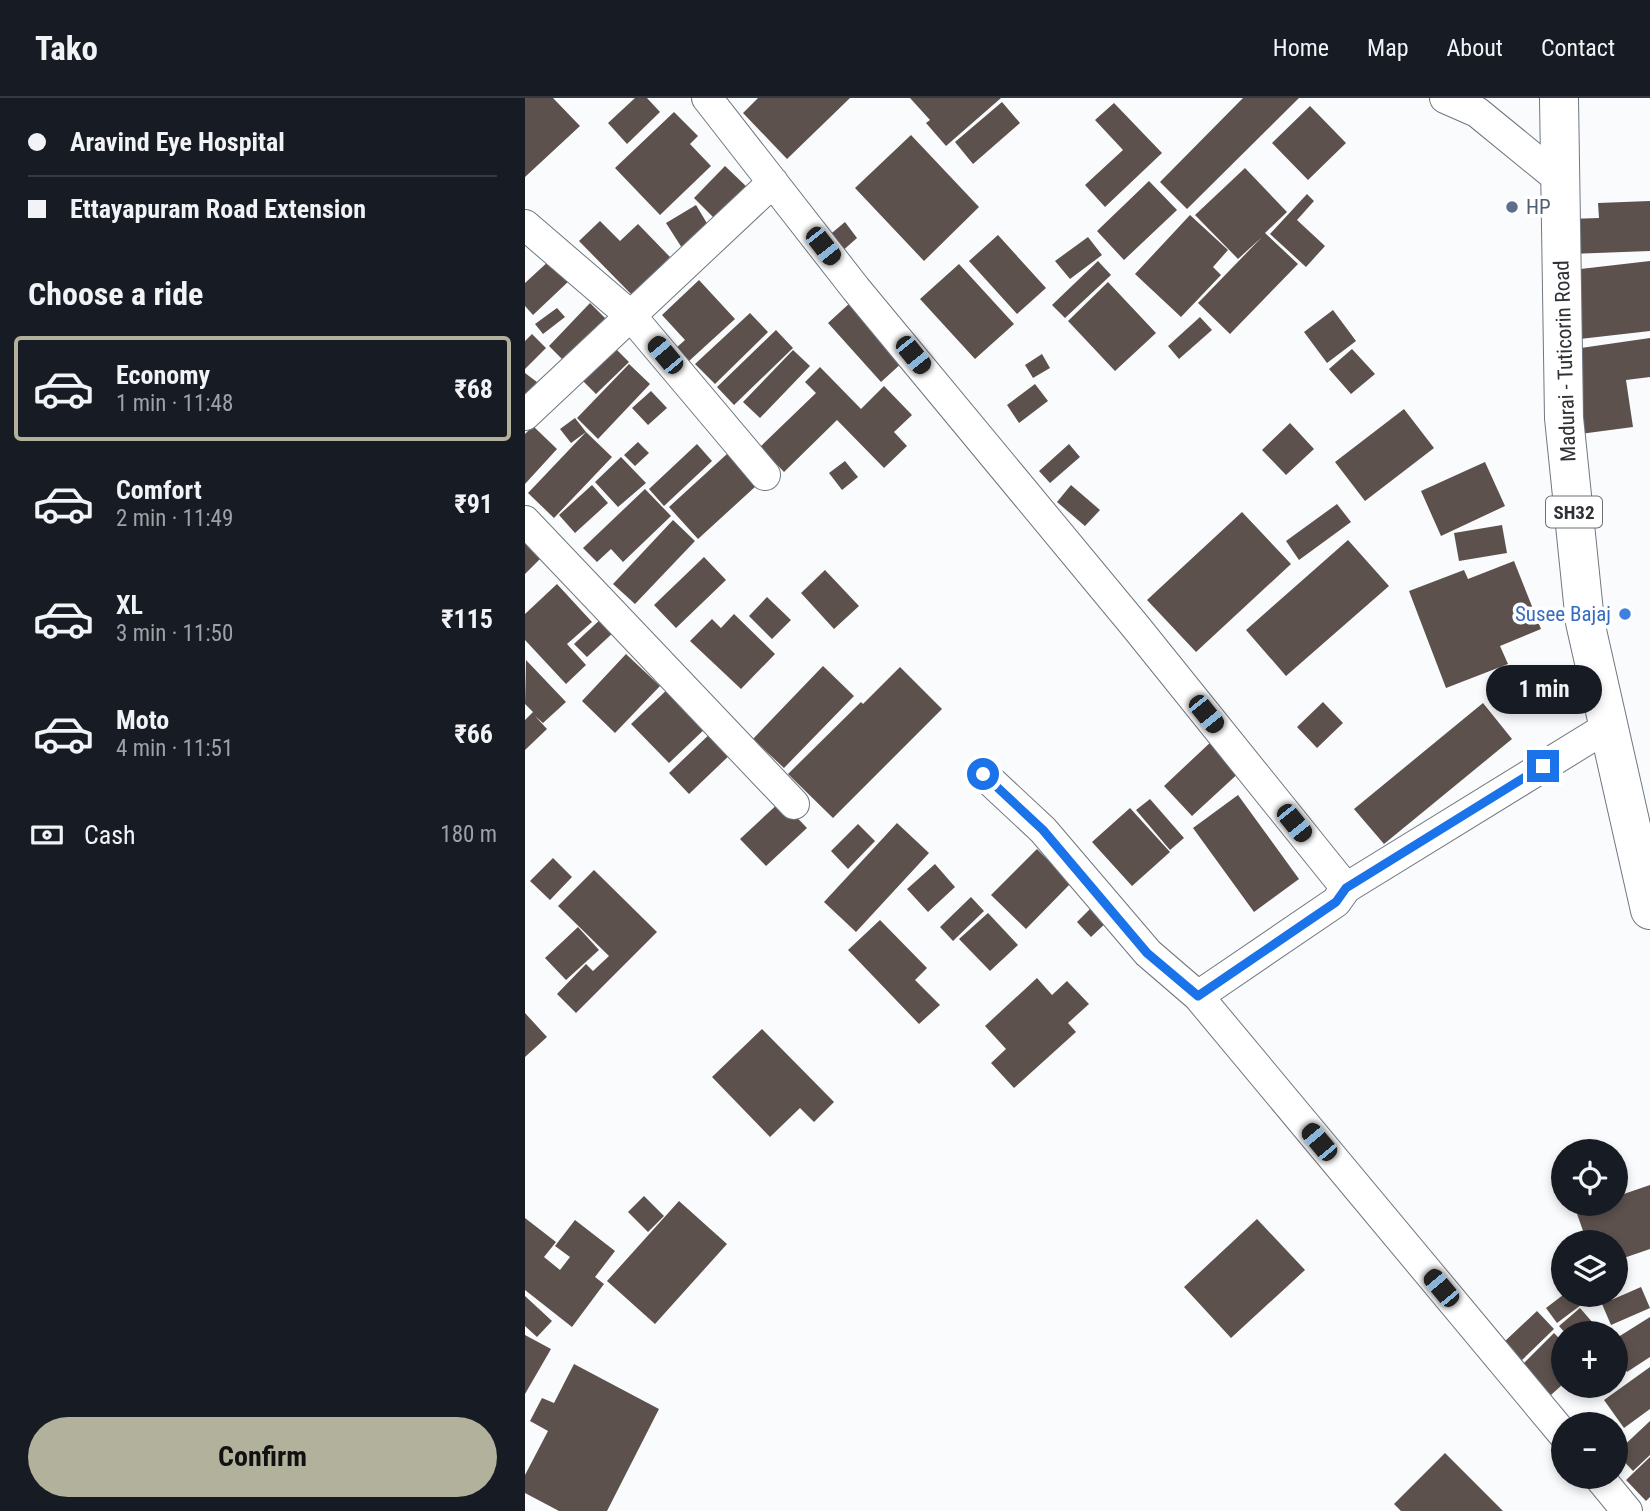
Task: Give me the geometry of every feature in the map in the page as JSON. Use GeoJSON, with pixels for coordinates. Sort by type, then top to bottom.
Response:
{"type":"FeatureCollection","features":[{"type":"Feature","properties":{"kind":"main road","name":"Madurai - Tuticorin Road"},"geometry":{"type":"LineString","coordinates":[[1559,98],[1564,418],[1585,622],[1650,910]]}},
{"type":"Feature","properties":{"kind":"street"},"geometry":{"type":"LineString","coordinates":[[707,98],[856,289],[1136,627],[1346,888]]}},
{"type":"Feature","properties":{"kind":"street"},"geometry":{"type":"LineString","coordinates":[[1445,98],[1476,113],[1559,179],[1572,143],[1573,98]]}},
{"type":"Feature","properties":{"kind":"street"},"geometry":{"type":"LineString","coordinates":[[525,415],[773,182]]}},
{"type":"Feature","properties":{"kind":"street"},"geometry":{"type":"LineString","coordinates":[[525,225],[631,316],[765,475]]}},
{"type":"Feature","properties":{"kind":"street"},"geometry":{"type":"LineString","coordinates":[[525,521],[794,804]]}},
{"type":"Feature","properties":{"kind":"street"},"geometry":{"type":"LineString","coordinates":[[1198,996],[1336,902],[1346,888],[1609,726]]}},
{"type":"Feature","properties":{"kind":"street"},"geometry":{"type":"LineString","coordinates":[[983,774],[1043,830],[1147,953],[1198,996],[1551,1420]]}},
{"type":"Feature","properties":{"kind":"street"},"geometry":{"type":"LineString","coordinates":[[1609,1489],[1627,1511]]}},
{"type":"Feature","properties":{"kind":"building"},"geometry":{"type":"Polygon","coordinates":[[[525,98],[553,98],[580,126],[525,177],[525,98]]]}},
{"type":"Feature","properties":{"kind":"building"},"geometry":{"type":"Polygon","coordinates":[[[635,98],[647,98],[660,112],[627,144],[608,123],[635,98]]]}},
{"type":"Feature","properties":{"kind":"building"},"geometry":{"type":"Polygon","coordinates":[[[758,98],[850,98],[787,159],[743,113],[758,98]]]}},
{"type":"Feature","properties":{"kind":"building"},"geometry":{"type":"Polygon","coordinates":[[[910,98],[1001,98],[946,146],[926,123],[930,120],[910,98]]]}},
{"type":"Feature","properties":{"kind":"building"},"geometry":{"type":"Polygon","coordinates":[[[1243,98],[1299,98],[1187,209],[1160,182],[1243,98]]]}},
{"type":"Feature","properties":{"kind":"building"},"geometry":{"type":"Polygon","coordinates":[[[1002,102],[1020,123],[973,164],[955,142],[1002,102]]]}},
{"type":"Feature","properties":{"kind":"building"},"geometry":{"type":"Polygon","coordinates":[[[1114,103],[1162,153],[1105,207],[1085,185],[1123,150],[1095,120],[1114,103]]]}},
{"type":"Feature","properties":{"kind":"building"},"geometry":{"type":"Polygon","coordinates":[[[1310,106],[1346,143],[1308,180],[1272,143],[1310,106]]]}},
{"type":"Feature","properties":{"kind":"building"},"geometry":{"type":"Polygon","coordinates":[[[674,112],[698,136],[690,144],[711,166],[660,215],[615,168],[674,112]]]}},
{"type":"Feature","properties":{"kind":"building"},"geometry":{"type":"Polygon","coordinates":[[[911,135],[979,207],[924,261],[855,188],[911,135]]]}},
{"type":"Feature","properties":{"kind":"building"},"geometry":{"type":"Polygon","coordinates":[[[725,166],[749,189],[717,221],[694,198],[725,166]]]}},
{"type":"Feature","properties":{"kind":"building"},"geometry":{"type":"Polygon","coordinates":[[[1245,168],[1287,212],[1265,233],[1298,264],[1230,334],[1198,303],[1262,237],[1238,259],[1195,215],[1245,168]]]}},
{"type":"Feature","properties":{"kind":"building"},"geometry":{"type":"Polygon","coordinates":[[[1149,181],[1177,210],[1124,260],[1097,231],[1149,181]]]}},
{"type":"Feature","properties":{"kind":"building"},"geometry":{"type":"Polygon","coordinates":[[[1307,194],[1314,201],[1297,220],[1325,246],[1306,267],[1270,234],[1307,194]]]}},
{"type":"Feature","properties":{"kind":"building"},"geometry":{"type":"Polygon","coordinates":[[[1650,201],[1650,251],[1570,254],[1568,219],[1599,218],[1598,203],[1650,201]]]}},
{"type":"Feature","properties":{"kind":"building"},"geometry":{"type":"Polygon","coordinates":[[[696,205],[711,230],[682,248],[666,223],[696,205]]]}},
{"type":"Feature","properties":{"kind":"building"},"geometry":{"type":"Polygon","coordinates":[[[1190,215],[1228,250],[1213,267],[1221,275],[1181,317],[1135,274],[1190,215]]]}},
{"type":"Feature","properties":{"kind":"building"},"geometry":{"type":"Polygon","coordinates":[[[600,221],[620,241],[638,224],[670,257],[632,295],[579,241],[600,221]]]}},
{"type":"Feature","properties":{"kind":"building"},"geometry":{"type":"Polygon","coordinates":[[[845,222],[857,238],[840,253],[827,237],[845,222]]]}},
{"type":"Feature","properties":{"kind":"building"},"geometry":{"type":"Polygon","coordinates":[[[998,235],[1046,288],[1017,314],[969,261],[998,235]]]}},
{"type":"Feature","properties":{"kind":"building"},"geometry":{"type":"Polygon","coordinates":[[[1088,237],[1102,255],[1070,279],[1055,261],[1088,237]]]}},
{"type":"Feature","properties":{"kind":"building"},"geometry":{"type":"Polygon","coordinates":[[[551,259],[570,280],[533,315],[525,306],[525,283],[551,259]]]}},
{"type":"Feature","properties":{"kind":"building"},"geometry":{"type":"Polygon","coordinates":[[[1098,261],[1111,275],[1065,318],[1052,305],[1098,261]]]}},
{"type":"Feature","properties":{"kind":"building"},"geometry":{"type":"Polygon","coordinates":[[[1650,261],[1650,331],[1571,340],[1563,271],[1650,261]]]}},
{"type":"Feature","properties":{"kind":"building"},"geometry":{"type":"Polygon","coordinates":[[[959,264],[1014,324],[975,359],[920,299],[959,264]]]}},
{"type":"Feature","properties":{"kind":"building"},"geometry":{"type":"Polygon","coordinates":[[[699,280],[735,319],[689,361],[676,348],[685,340],[662,315],[699,280]]]}},
{"type":"Feature","properties":{"kind":"building"},"geometry":{"type":"Polygon","coordinates":[[[1108,282],[1156,333],[1115,371],[1068,321],[1108,282]]]}},
{"type":"Feature","properties":{"kind":"building"},"geometry":{"type":"Polygon","coordinates":[[[851,302],[904,361],[881,382],[828,323],[851,302]]]}},
{"type":"Feature","properties":{"kind":"building"},"geometry":{"type":"Polygon","coordinates":[[[590,303],[609,322],[568,365],[549,346],[590,303]]]}},
{"type":"Feature","properties":{"kind":"building"},"geometry":{"type":"Polygon","coordinates":[[[557,308],[565,317],[543,334],[535,324],[557,308]]]}},
{"type":"Feature","properties":{"kind":"building"},"geometry":{"type":"Polygon","coordinates":[[[1333,310],[1356,341],[1327,363],[1304,332],[1333,310]]]}},
{"type":"Feature","properties":{"kind":"building"},"geometry":{"type":"Polygon","coordinates":[[[750,313],[768,332],[715,384],[695,364],[750,313]]]}},
{"type":"Feature","properties":{"kind":"building"},"geometry":{"type":"Polygon","coordinates":[[[1200,317],[1212,330],[1179,359],[1168,346],[1200,317]]]}},
{"type":"Feature","properties":{"kind":"building"},"geometry":{"type":"Polygon","coordinates":[[[776,330],[793,348],[734,405],[717,387],[776,330]]]}},
{"type":"Feature","properties":{"kind":"building"},"geometry":{"type":"Polygon","coordinates":[[[532,334],[546,348],[525,369],[525,341],[532,334]]]}},
{"type":"Feature","properties":{"kind":"building"},"geometry":{"type":"Polygon","coordinates":[[[1650,338],[1650,377],[1626,380],[1633,427],[1580,434],[1567,350],[1650,338]]]}},
{"type":"Feature","properties":{"kind":"building"},"geometry":{"type":"Polygon","coordinates":[[[614,347],[629,362],[596,394],[581,379],[614,347]]]}},
{"type":"Feature","properties":{"kind":"building"},"geometry":{"type":"Polygon","coordinates":[[[1352,349],[1375,374],[1351,394],[1329,369],[1352,349]]]}},
{"type":"Feature","properties":{"kind":"building"},"geometry":{"type":"Polygon","coordinates":[[[793,350],[810,366],[760,418],[743,402],[793,350]]]}},
{"type":"Feature","properties":{"kind":"building"},"geometry":{"type":"Polygon","coordinates":[[[1042,354],[1050,368],[1033,378],[1025,365],[1042,354]]]}},
{"type":"Feature","properties":{"kind":"building"},"geometry":{"type":"Polygon","coordinates":[[[629,364],[650,384],[598,439],[577,418],[629,364]]]}},
{"type":"Feature","properties":{"kind":"building"},"geometry":{"type":"Polygon","coordinates":[[[820,367],[861,409],[884,386],[912,415],[894,432],[907,446],[884,468],[837,420],[784,472],[760,447],[816,393],[805,382],[820,367]]]}},
{"type":"Feature","properties":{"kind":"building"},"geometry":{"type":"Polygon","coordinates":[[[525,373],[537,382],[525,399],[525,373]]]}},
{"type":"Feature","properties":{"kind":"building"},"geometry":{"type":"Polygon","coordinates":[[[1035,384],[1048,401],[1019,423],[1007,405],[1035,384]]]}},
{"type":"Feature","properties":{"kind":"building"},"geometry":{"type":"Polygon","coordinates":[[[651,391],[667,408],[648,425],[632,408],[651,391]]]}},
{"type":"Feature","properties":{"kind":"building"},"geometry":{"type":"Polygon","coordinates":[[[1404,409],[1434,448],[1365,501],[1335,462],[1404,409]]]}},
{"type":"Feature","properties":{"kind":"building"},"geometry":{"type":"Polygon","coordinates":[[[575,418],[586,432],[571,443],[560,429],[575,418]]]}},
{"type":"Feature","properties":{"kind":"building"},"geometry":{"type":"Polygon","coordinates":[[[1290,423],[1314,449],[1286,475],[1262,450],[1290,423]]]}},
{"type":"Feature","properties":{"kind":"building"},"geometry":{"type":"Polygon","coordinates":[[[533,426],[557,449],[525,484],[525,434],[533,426]]]}},
{"type":"Feature","properties":{"kind":"building"},"geometry":{"type":"Polygon","coordinates":[[[586,432],[612,457],[554,518],[528,493],[586,432]]]}},
{"type":"Feature","properties":{"kind":"building"},"geometry":{"type":"Polygon","coordinates":[[[638,442],[649,453],[635,466],[624,455],[638,442]]]}},
{"type":"Feature","properties":{"kind":"building"},"geometry":{"type":"Polygon","coordinates":[[[697,444],[712,461],[664,506],[649,489],[697,444]]]}},
{"type":"Feature","properties":{"kind":"building"},"geometry":{"type":"Polygon","coordinates":[[[1069,444],[1080,457],[1050,483],[1039,471],[1069,444]]]}},
{"type":"Feature","properties":{"kind":"building"},"geometry":{"type":"Polygon","coordinates":[[[727,454],[756,486],[698,539],[669,507],[727,454]]]}},
{"type":"Feature","properties":{"kind":"building"},"geometry":{"type":"Polygon","coordinates":[[[621,457],[646,483],[618,507],[595,482],[621,457]]]}},
{"type":"Feature","properties":{"kind":"building"},"geometry":{"type":"Polygon","coordinates":[[[845,461],[858,477],[842,490],[829,473],[845,461]]]}},
{"type":"Feature","properties":{"kind":"building"},"geometry":{"type":"Polygon","coordinates":[[[1485,462],[1505,506],[1441,536],[1421,491],[1485,462]]]}},
{"type":"Feature","properties":{"kind":"building"},"geometry":{"type":"Polygon","coordinates":[[[592,485],[608,503],[575,533],[559,515],[592,485]]]}},
{"type":"Feature","properties":{"kind":"building"},"geometry":{"type":"Polygon","coordinates":[[[1071,485],[1100,510],[1085,526],[1057,502],[1071,485]]]}},
{"type":"Feature","properties":{"kind":"building"},"geometry":{"type":"Polygon","coordinates":[[[645,489],[671,516],[623,562],[611,549],[597,562],[583,548],[645,489]]]}},
{"type":"Feature","properties":{"kind":"building"},"geometry":{"type":"Polygon","coordinates":[[[1337,504],[1351,522],[1299,560],[1286,541],[1337,504]]]}},
{"type":"Feature","properties":{"kind":"building"},"geometry":{"type":"Polygon","coordinates":[[[1242,512],[1291,564],[1196,652],[1147,600],[1242,512]]]}},
{"type":"Feature","properties":{"kind":"building"},"geometry":{"type":"Polygon","coordinates":[[[673,520],[695,541],[635,604],[613,584],[673,520]]]}},
{"type":"Feature","properties":{"kind":"building"},"geometry":{"type":"Polygon","coordinates":[[[1502,525],[1507,553],[1459,561],[1454,533],[1502,525]]]}},
{"type":"Feature","properties":{"kind":"building"},"geometry":{"type":"Polygon","coordinates":[[[525,538],[543,556],[525,574],[525,538]]]}},
{"type":"Feature","properties":{"kind":"building"},"geometry":{"type":"Polygon","coordinates":[[[1348,540],[1389,586],[1286,676],[1246,630],[1348,540]]]}},
{"type":"Feature","properties":{"kind":"building"},"geometry":{"type":"Polygon","coordinates":[[[704,557],[726,580],[676,628],[654,605],[704,557]]]}},
{"type":"Feature","properties":{"kind":"building"},"geometry":{"type":"Polygon","coordinates":[[[1514,561],[1541,629],[1500,646],[1508,664],[1446,688],[1409,591],[1464,570],[1468,579],[1514,561]]]}},
{"type":"Feature","properties":{"kind":"building"},"geometry":{"type":"Polygon","coordinates":[[[825,570],[859,606],[834,629],[801,593],[825,570]]]}},
{"type":"Feature","properties":{"kind":"building"},"geometry":{"type":"Polygon","coordinates":[[[557,584],[592,622],[567,644],[586,665],[566,684],[525,640],[525,614],[557,584]]]}},
{"type":"Feature","properties":{"kind":"building"},"geometry":{"type":"Polygon","coordinates":[[[767,597],[791,620],[772,639],[749,616],[767,597]]]}},
{"type":"Feature","properties":{"kind":"building"},"geometry":{"type":"Polygon","coordinates":[[[734,614],[775,654],[741,689],[690,641],[712,619],[721,628],[734,614]]]}},
{"type":"Feature","properties":{"kind":"building"},"geometry":{"type":"Polygon","coordinates":[[[603,617],[616,630],[587,657],[574,644],[603,617]]]}},
{"type":"Feature","properties":{"kind":"building"},"geometry":{"type":"Polygon","coordinates":[[[626,654],[660,686],[615,733],[582,701],[626,654]]]}},
{"type":"Feature","properties":{"kind":"building"},"geometry":{"type":"Polygon","coordinates":[[[526,660],[566,702],[543,723],[535,716],[547,729],[525,750],[525,720],[533,712],[525,704],[526,660]]]}},
{"type":"Feature","properties":{"kind":"building"},"geometry":{"type":"Polygon","coordinates":[[[823,666],[854,696],[784,768],[753,739],[823,666]]]}},
{"type":"Feature","properties":{"kind":"building"},"geometry":{"type":"Polygon","coordinates":[[[900,667],[942,709],[833,818],[788,774],[900,667]]]}},
{"type":"Feature","properties":{"kind":"building"},"geometry":{"type":"Polygon","coordinates":[[[671,686],[709,725],[669,763],[631,724],[671,686]]]}},
{"type":"Feature","properties":{"kind":"building"},"geometry":{"type":"Polygon","coordinates":[[[1323,702],[1343,723],[1317,748],[1297,727],[1323,702]]]}},
{"type":"Feature","properties":{"kind":"building"},"geometry":{"type":"Polygon","coordinates":[[[1483,703],[1512,739],[1384,844],[1354,809],[1483,703]]]}},
{"type":"Feature","properties":{"kind":"building"},"geometry":{"type":"Polygon","coordinates":[[[715,729],[735,750],[689,794],[669,773],[715,729]]]}},
{"type":"Feature","properties":{"kind":"building"},"geometry":{"type":"Polygon","coordinates":[[[1214,739],[1243,769],[1192,816],[1164,786],[1214,739]]]}},
{"type":"Feature","properties":{"kind":"building"},"geometry":{"type":"Polygon","coordinates":[[[1238,795],[1299,879],[1254,912],[1193,828],[1238,795]]]}},
{"type":"Feature","properties":{"kind":"building"},"geometry":{"type":"Polygon","coordinates":[[[1150,799],[1184,838],[1170,850],[1136,810],[1150,799]]]}},
{"type":"Feature","properties":{"kind":"building"},"geometry":{"type":"Polygon","coordinates":[[[781,801],[807,828],[766,866],[740,839],[781,801]]]}},
{"type":"Feature","properties":{"kind":"building"},"geometry":{"type":"Polygon","coordinates":[[[1130,808],[1170,852],[1132,886],[1092,842],[1130,808]]]}},
{"type":"Feature","properties":{"kind":"building"},"geometry":{"type":"Polygon","coordinates":[[[897,823],[929,853],[856,932],[824,902],[897,823]]]}},
{"type":"Feature","properties":{"kind":"building"},"geometry":{"type":"Polygon","coordinates":[[[858,824],[875,841],[848,869],[831,851],[858,824]]]}},
{"type":"Feature","properties":{"kind":"building"},"geometry":{"type":"Polygon","coordinates":[[[1037,849],[1071,883],[1026,929],[991,895],[1037,849]]]}},
{"type":"Feature","properties":{"kind":"building"},"geometry":{"type":"Polygon","coordinates":[[[553,858],[572,877],[550,900],[530,881],[553,858]]]}},
{"type":"Feature","properties":{"kind":"building"},"geometry":{"type":"Polygon","coordinates":[[[935,864],[955,887],[928,912],[907,889],[935,864]]]}},
{"type":"Feature","properties":{"kind":"building"},"geometry":{"type":"Polygon","coordinates":[[[594,870],[657,932],[576,1013],[557,994],[586,964],[593,971],[609,956],[558,906],[594,870]]]}},
{"type":"Feature","properties":{"kind":"building"},"geometry":{"type":"Polygon","coordinates":[[[971,897],[984,911],[953,941],[940,927],[971,897]]]}},
{"type":"Feature","properties":{"kind":"building"},"geometry":{"type":"Polygon","coordinates":[[[1095,904],[1110,919],[1091,937],[1077,922],[1095,904]]]}},
{"type":"Feature","properties":{"kind":"building"},"geometry":{"type":"Polygon","coordinates":[[[988,913],[1018,945],[990,971],[959,939],[988,913]]]}},
{"type":"Feature","properties":{"kind":"building"},"geometry":{"type":"Polygon","coordinates":[[[880,920],[927,968],[915,980],[940,1005],[919,1024],[848,950],[880,920]]]}},
{"type":"Feature","properties":{"kind":"building"},"geometry":{"type":"Polygon","coordinates":[[[578,927],[599,950],[566,980],[545,958],[578,927]]]}},
{"type":"Feature","properties":{"kind":"building"},"geometry":{"type":"Polygon","coordinates":[[[1037,978],[1052,995],[1067,981],[1089,1004],[1068,1023],[1076,1032],[1014,1088],[991,1063],[1006,1049],[985,1026],[1037,978]]]}},
{"type":"Feature","properties":{"kind":"building"},"geometry":{"type":"Polygon","coordinates":[[[525,1013],[547,1037],[525,1057],[525,1013]]]}},
{"type":"Feature","properties":{"kind":"building"},"geometry":{"type":"Polygon","coordinates":[[[762,1029],[834,1102],[814,1122],[800,1108],[770,1137],[712,1077],[762,1029]]]}},
{"type":"Feature","properties":{"kind":"building"},"geometry":{"type":"Polygon","coordinates":[[[1650,1185],[1650,1249],[1628,1257],[1628,1230],[1583,1230],[1578,1216],[1628,1216],[1628,1193],[1650,1185]]]}},
{"type":"Feature","properties":{"kind":"building"},"geometry":{"type":"Polygon","coordinates":[[[644,1196],[664,1216],[648,1232],[628,1212],[644,1196]]]}},
{"type":"Feature","properties":{"kind":"building"},"geometry":{"type":"Polygon","coordinates":[[[679,1201],[727,1244],[655,1324],[607,1281],[679,1201]]]}},
{"type":"Feature","properties":{"kind":"building"},"geometry":{"type":"Polygon","coordinates":[[[525,1218],[556,1242],[544,1257],[560,1270],[570,1257],[555,1246],[575,1220],[615,1251],[595,1277],[604,1284],[572,1327],[525,1290],[525,1218]]]}},
{"type":"Feature","properties":{"kind":"building"},"geometry":{"type":"Polygon","coordinates":[[[1257,1219],[1305,1270],[1231,1338],[1184,1287],[1257,1219]]]}},
{"type":"Feature","properties":{"kind":"building"},"geometry":{"type":"Polygon","coordinates":[[[1641,1287],[1650,1308],[1620,1321],[1609,1321],[1603,1307],[1628,1307],[1628,1293],[1641,1287]]]}},
{"type":"Feature","properties":{"kind":"building"},"geometry":{"type":"Polygon","coordinates":[[[525,1296],[552,1321],[537,1337],[525,1326],[525,1296]]]}},
{"type":"Feature","properties":{"kind":"building"},"geometry":{"type":"Polygon","coordinates":[[[1551,1304],[1551,1307],[1578,1307],[1560,1321],[1556,1321],[1546,1308],[1551,1304]]]}},
{"type":"Feature","properties":{"kind":"building"},"geometry":{"type":"Polygon","coordinates":[[[1580,1308],[1591,1321],[1565,1321],[1580,1308]]]}},
{"type":"Feature","properties":{"kind":"building"},"geometry":{"type":"Polygon","coordinates":[[[1537,1311],[1551,1326],[1551,1332],[1521,1361],[1503,1343],[1537,1311]]]}},
{"type":"Feature","properties":{"kind":"building"},"geometry":{"type":"Polygon","coordinates":[[[1650,1317],[1650,1357],[1628,1371],[1628,1331],[1650,1317]]]}},
{"type":"Feature","properties":{"kind":"building"},"geometry":{"type":"Polygon","coordinates":[[[525,1335],[551,1349],[525,1394],[525,1335]]]}},
{"type":"Feature","properties":{"kind":"building"},"geometry":{"type":"Polygon","coordinates":[[[1551,1336],[1551,1395],[1522,1365],[1551,1336]]]}},
{"type":"Feature","properties":{"kind":"building"},"geometry":{"type":"Polygon","coordinates":[[[574,1364],[659,1409],[607,1511],[559,1511],[525,1493],[525,1475],[548,1431],[530,1421],[542,1398],[554,1403],[574,1364]]]}},
{"type":"Feature","properties":{"kind":"building"},"geometry":{"type":"Polygon","coordinates":[[[1650,1367],[1650,1409],[1628,1425],[1628,1412],[1613,1412],[1604,1400],[1628,1398],[1628,1383],[1650,1367]]]}},
{"type":"Feature","properties":{"kind":"building"},"geometry":{"type":"Polygon","coordinates":[[[1650,1421],[1650,1455],[1633,1471],[1628,1466],[1628,1442],[1650,1421]]]}},
{"type":"Feature","properties":{"kind":"building"},"geometry":{"type":"Polygon","coordinates":[[[1445,1453],[1503,1511],[1401,1511],[1394,1504],[1445,1453]]]}},
{"type":"Feature","properties":{"kind":"building"},"geometry":{"type":"Polygon","coordinates":[[[1650,1457],[1650,1497],[1646,1501],[1628,1482],[1628,1478],[1650,1457]]]}},
{"type":"Feature","properties":{"kind":"place","name":"HP"},"geometry":{"type":"Point","coordinates":[1512,207]}},
{"type":"Feature","properties":{"kind":"place","name":"Susee Bajaj"},"geometry":{"type":"Point","coordinates":[1625,614]}},
{"type":"Feature","properties":{"kind":"route"},"geometry":{"type":"LineString","coordinates":[[983,774],[1043,830],[1147,953],[1198,996],[1336,902],[1346,888],[1543,766]]}}]}
